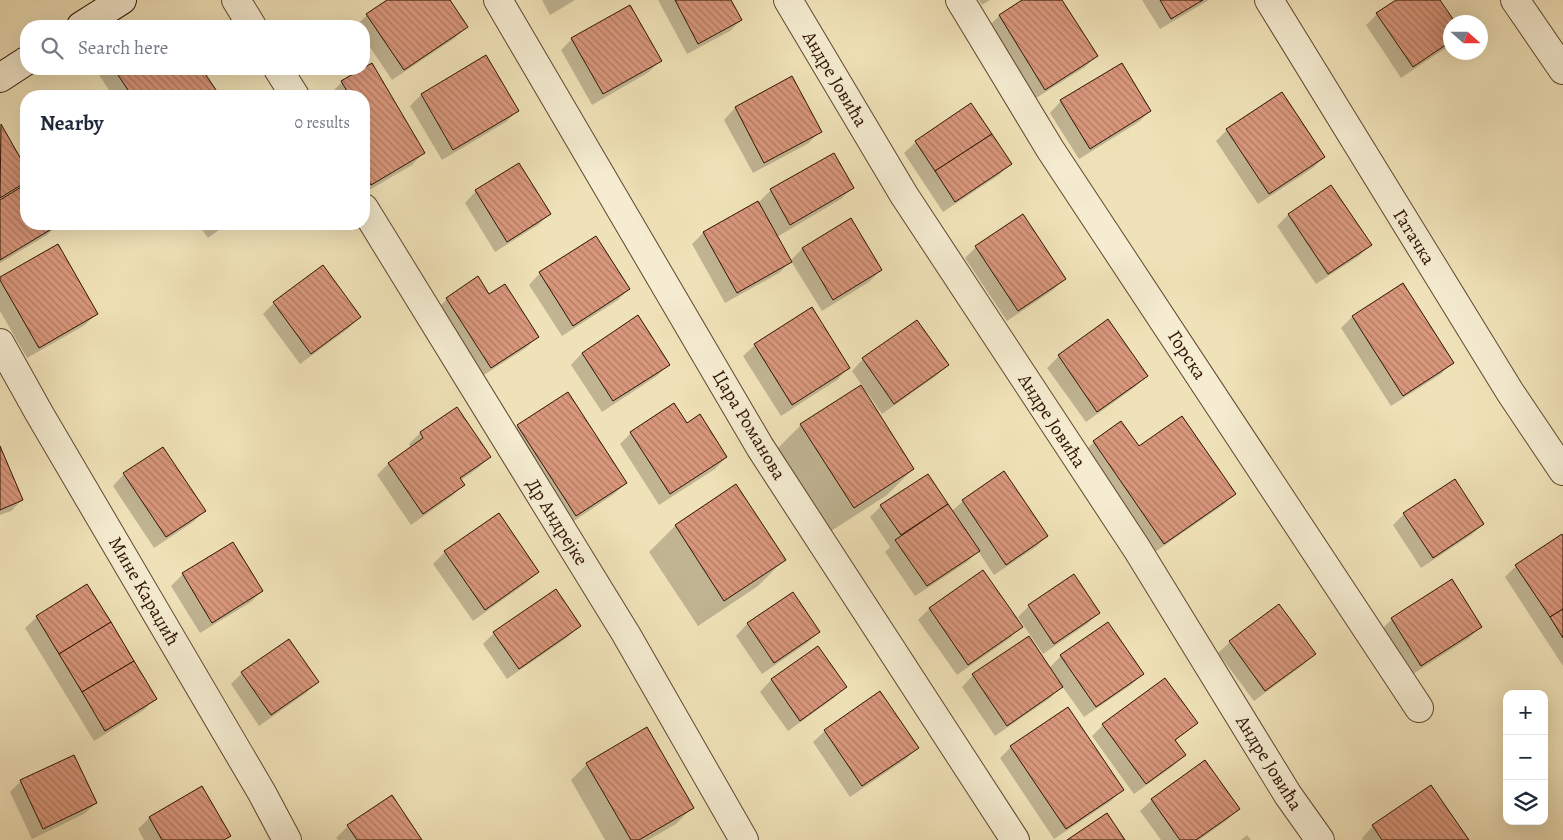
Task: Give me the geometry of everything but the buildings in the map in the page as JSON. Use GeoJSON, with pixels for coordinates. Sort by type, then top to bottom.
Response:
{"type":"FeatureCollection","features":[{"type":"Feature","properties":{"kind":"street"},"geometry":{"type":"LineString","coordinates":[[90,20],[122,0]]}},
{"type":"Feature","properties":{"kind":"street"},"geometry":{"type":"LineString","coordinates":[[236,0],[248,20]]}},
{"type":"Feature","properties":{"kind":"street","name":"Цара Романова"},"geometry":{"type":"LineString","coordinates":[[498,0],[760,447],[1015,840]]}},
{"type":"Feature","properties":{"kind":"street","name":"Андре Јовића"},"geometry":{"type":"LineString","coordinates":[[788,0],[904,195],[1137,549],[1288,795],[1320,840]]}},
{"type":"Feature","properties":{"kind":"street","name":"Горска"},"geometry":{"type":"LineString","coordinates":[[960,0],[1050,149],[1419,708]]}},
{"type":"Feature","properties":{"kind":"street","name":"Гатачка"},"geometry":{"type":"LineString","coordinates":[[1269,0],[1510,392],[1563,471]]}},
{"type":"Feature","properties":{"kind":"street"},"geometry":{"type":"LineString","coordinates":[[1515,0],[1563,70]]}},
{"type":"Feature","properties":{"kind":"street"},"geometry":{"type":"LineString","coordinates":[[0,78],[20,65]]}},
{"type":"Feature","properties":{"kind":"street"},"geometry":{"type":"LineString","coordinates":[[282,75],[291,90]]}},
{"type":"Feature","properties":{"kind":"street","name":"Др Андрејке"},"geometry":{"type":"LineString","coordinates":[[370,218],[626,634],[744,840]]}},
{"type":"Feature","properties":{"kind":"street","name":"Мине Караџић"},"geometry":{"type":"LineString","coordinates":[[0,343],[288,840]]}}]}
